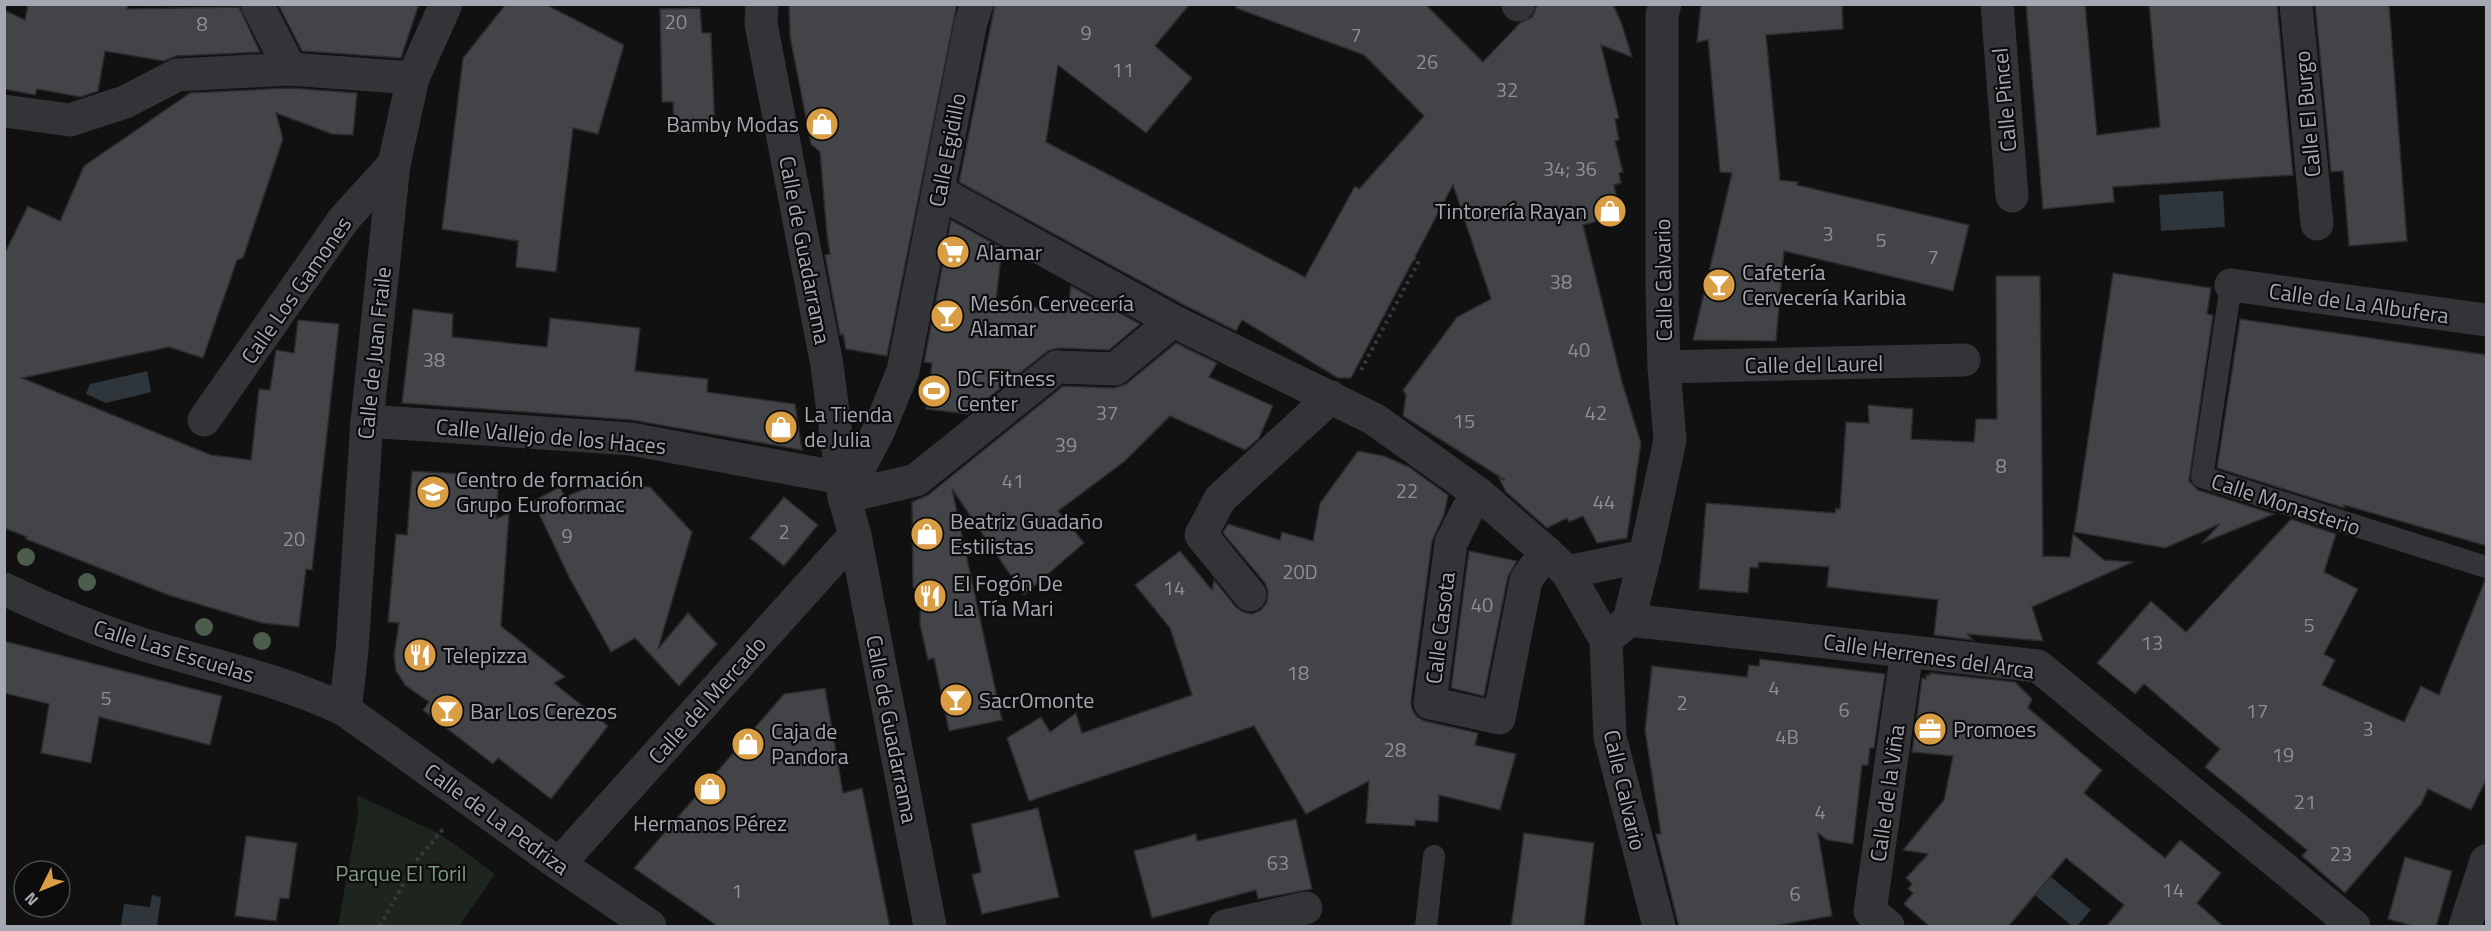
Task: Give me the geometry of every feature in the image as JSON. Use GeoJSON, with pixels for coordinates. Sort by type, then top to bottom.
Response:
{"type":"FeatureCollection","features":[{"type":"Feature","properties":{"kind":"street"},"geometry":{"type":"LineString","coordinates":[[257,4],[290,69]]}},
{"type":"Feature","properties":{"kind":"street","name":"Calle de Juan Fraile"},"geometry":{"type":"LineString","coordinates":[[345,710],[352,651],[367,421],[394,164],[413,78],[446,4]]}},
{"type":"Feature","properties":{"kind":"street","name":"Calle de Guadarrama"},"geometry":{"type":"LineString","coordinates":[[762,4],[761,24],[827,364],[843,487],[855,535],[930,927]]}},
{"type":"Feature","properties":{"kind":"street","name":"Calle Egidillo"},"geometry":{"type":"LineString","coordinates":[[843,487],[879,430],[903,371],[971,22],[977,4]]}},
{"type":"Feature","properties":{"kind":"street","name":"Calle Pincel"},"geometry":{"type":"LineString","coordinates":[[1997,4],[2012,196]]}},
{"type":"Feature","properties":{"kind":"street","name":"Calle El Burgo"},"geometry":{"type":"LineString","coordinates":[[2296,4],[2318,224]]}},
{"type":"Feature","properties":{"kind":"street","name":"Calle Calvario"},"geometry":{"type":"LineString","coordinates":[[1659,927],[1610,737],[1617,631],[1646,556],[1670,440],[1664,367],[1662,289],[1660,8]]}},
{"type":"Feature","properties":{"kind":"street"},"geometry":{"type":"LineString","coordinates":[[4,111],[70,120],[125,102],[177,75],[290,69],[413,78]]}},
{"type":"Feature","properties":{"kind":"street","name":"Calle Los Gamones"},"geometry":{"type":"LineString","coordinates":[[204,420],[344,219],[394,164]]}},
{"type":"Feature","properties":{"kind":"street"},"geometry":{"type":"LineString","coordinates":[[939,192],[1173,321],[1374,419],[1479,494],[1556,562],[1617,631]]}},
{"type":"Feature","properties":{"kind":"street","name":"Calle de La Albufera"},"geometry":{"type":"LineString","coordinates":[[2231,285],[2487,320]]}},
{"type":"Feature","properties":{"kind":"street"},"geometry":{"type":"LineString","coordinates":[[843,487],[916,480],[1057,367],[1115,369],[1173,321]]}},
{"type":"Feature","properties":{"kind":"street","name":"Calle del Laurel"},"geometry":{"type":"LineString","coordinates":[[1664,367],[1964,360]]}},
{"type":"Feature","properties":{"kind":"street"},"geometry":{"type":"LineString","coordinates":[[1250,595],[1201,535],[1220,499],[1336,399]]}},
{"type":"Feature","properties":{"kind":"street","name":"Calle Vallejo de los Haces"},"geometry":{"type":"LineString","coordinates":[[367,421],[631,439],[843,487]]}},
{"type":"Feature","properties":{"kind":"street","name":"Calle Casota"},"geometry":{"type":"LineString","coordinates":[[1479,494],[1467,511],[1451,543],[1430,703],[1499,718],[1526,580],[1556,562]]}},
{"type":"Feature","properties":{"kind":"street","name":"Calle del Mercado"},"geometry":{"type":"LineString","coordinates":[[559,864],[855,535]]}},
{"type":"Feature","properties":{"kind":"street"},"geometry":{"type":"LineString","coordinates":[[1556,562],[1646,556]]}},
{"type":"Feature","properties":{"kind":"street","name":"Calle Las Escuelas"},"geometry":{"type":"LineString","coordinates":[[4,589],[93,628],[246,672],[308,693],[345,710]]}},
{"type":"Feature","properties":{"kind":"street","name":"Calle Herrenes del Arca"},"geometry":{"type":"LineString","coordinates":[[1617,631],[1907,651],[2038,666],[2354,927]]}},
{"type":"Feature","properties":{"kind":"street","name":"Calle de la Viña"},"geometry":{"type":"LineString","coordinates":[[1888,927],[1870,911],[1907,651]]}},
{"type":"Feature","properties":{"kind":"street","name":"Calle de La Pedriza"},"geometry":{"type":"LineString","coordinates":[[345,710],[650,927]]}},
{"type":"Feature","properties":{"kind":"street"},"geometry":{"type":"LineString","coordinates":[[2465,927],[2487,861]]}},
{"type":"Feature","properties":{"kind":"street"},"geometry":{"type":"LineString","coordinates":[[1225,927],[1306,908]]}},
{"type":"Feature","properties":{"kind":"lane","name":"Calle Monasterio"},"geometry":{"type":"LineString","coordinates":[[2231,285],[2202,477],[2487,567]]}},
{"type":"Feature","properties":{"kind":"lane"},"geometry":{"type":"LineString","coordinates":[[1426,927],[1434,856]]}},
{"type":"Feature","properties":{"kind":"path"},"geometry":{"type":"LineString","coordinates":[[1336,399],[1419,261],[1411,257]]}},
{"type":"Feature","properties":{"kind":"path"},"geometry":{"type":"LineString","coordinates":[[380,927],[416,861],[470,799]]}},
{"type":"Feature","properties":{"kind":"green space","name":"Parque El Toril"},"geometry":{"type":"Polygon","coordinates":[[[357,795],[440,834],[495,874],[459,926],[338,926],[358,814],[357,795]]]}},
{"type":"Feature","properties":{"kind":"shaded area"},"geometry":{"type":"Polygon","coordinates":[[[2223,191],[2225,227],[2161,231],[2159,195],[2223,191]]]}},
{"type":"Feature","properties":{"kind":"shaded area"},"geometry":{"type":"Polygon","coordinates":[[[147,371],[151,392],[106,403],[86,394],[90,384],[147,371]]]}},
{"type":"Feature","properties":{"kind":"shaded area"},"geometry":{"type":"Polygon","coordinates":[[[2046,873],[2091,910],[2077,926],[2072,926],[2031,892],[2046,873]]]}},
{"type":"Feature","properties":{"kind":"shaded area"},"geometry":{"type":"Polygon","coordinates":[[[152,895],[161,897],[157,926],[121,926],[124,904],[150,907],[152,895]]]}},
{"type":"Feature","properties":{"kind":"building"},"geometry":{"type":"Polygon","coordinates":[[[28,4],[128,4],[127,9],[239,7],[260,52],[176,56],[164,61],[105,51],[98,91],[81,97],[37,89],[35,95],[4,89],[4,10],[25,20],[28,4]]]}},
{"type":"Feature","properties":{"kind":"building"},"geometry":{"type":"Polygon","coordinates":[[[292,4],[419,4],[401,58],[302,51],[279,6],[292,4]]]}},
{"type":"Feature","properties":{"kind":"building"},"geometry":{"type":"Polygon","coordinates":[[[506,4],[545,4],[624,45],[598,134],[573,128],[556,272],[516,267],[518,241],[442,229],[463,58],[506,4]]]}},
{"type":"Feature","properties":{"kind":"building"},"geometry":{"type":"Polygon","coordinates":[[[789,4],[957,4],[887,356],[846,349],[843,334],[840,335],[825,255],[830,254],[820,152],[811,144],[790,37],[789,4]]]}},
{"type":"Feature","properties":{"kind":"building"},"geometry":{"type":"Polygon","coordinates":[[[995,4],[1190,4],[1155,46],[1192,78],[1146,133],[1058,65],[1046,142],[1305,277],[1355,186],[1359,189],[1424,116],[1364,55],[1236,8],[1237,4],[1425,4],[1483,62],[1520,23],[1532,17],[1538,4],[1613,4],[1632,57],[1601,45],[1619,118],[1615,119],[1619,140],[1615,141],[1623,172],[1619,173],[1621,183],[1614,185],[1621,215],[1583,225],[1622,382],[1641,443],[1627,538],[1597,543],[1583,516],[1569,522],[1567,518],[1547,528],[1506,492],[1499,478],[1505,480],[1403,416],[1406,395],[1403,390],[1457,317],[1491,299],[1453,185],[1351,378],[1338,378],[1242,320],[1236,331],[1182,304],[959,182],[995,4]]]}},
{"type":"Feature","properties":{"kind":"building"},"geometry":{"type":"Polygon","coordinates":[[[1701,4],[1842,4],[1843,29],[1766,35],[1780,180],[1798,182],[1797,185],[1969,225],[1953,291],[1784,251],[1776,341],[1693,340],[1732,173],[1720,172],[1708,40],[1697,42],[1701,4]]]}},
{"type":"Feature","properties":{"kind":"building"},"geometry":{"type":"Polygon","coordinates":[[[2026,4],[2085,4],[2097,135],[2160,127],[2149,4],[2277,4],[2293,175],[2113,187],[2114,202],[2043,209],[2026,4]]]}},
{"type":"Feature","properties":{"kind":"building"},"geometry":{"type":"Polygon","coordinates":[[[2315,4],[2389,4],[2407,241],[2349,246],[2343,171],[2331,172],[2315,4]]]}},
{"type":"Feature","properties":{"kind":"building"},"geometry":{"type":"Polygon","coordinates":[[[700,8],[702,33],[711,33],[715,132],[674,133],[673,102],[662,102],[660,9],[700,8]]]}},
{"type":"Feature","properties":{"kind":"building"},"geometry":{"type":"Polygon","coordinates":[[[290,88],[357,93],[353,135],[332,134],[276,113],[283,139],[243,258],[237,260],[203,358],[169,347],[22,378],[211,455],[251,460],[259,389],[270,390],[276,350],[294,353],[298,320],[339,324],[312,570],[306,569],[299,627],[262,623],[168,595],[26,539],[27,537],[4,528],[4,255],[28,206],[60,221],[84,166],[190,93],[290,88]]]}},
{"type":"Feature","properties":{"kind":"building"},"geometry":{"type":"Polygon","coordinates":[[[951,220],[1002,248],[996,301],[1067,312],[1071,286],[1140,324],[1109,350],[1058,348],[1048,351],[968,414],[926,409],[932,363],[924,362],[951,220]]]}},
{"type":"Feature","properties":{"kind":"building"},"geometry":{"type":"Polygon","coordinates":[[[2113,273],[2211,288],[2207,314],[2213,315],[2189,481],[2198,490],[2274,514],[2202,543],[2220,524],[2165,548],[2074,532],[2113,273]]]}},
{"type":"Feature","properties":{"kind":"building"},"geometry":{"type":"Polygon","coordinates":[[[1996,276],[2040,276],[2043,556],[2070,557],[2073,534],[2104,560],[2133,562],[2032,607],[2043,641],[1967,634],[1973,640],[1934,635],[1938,600],[1827,587],[1829,567],[1759,562],[1758,568],[1750,567],[1748,593],[1699,589],[1706,503],[1835,513],[1836,508],[1840,509],[1846,422],[1869,423],[1868,405],[1913,409],[1911,439],[1974,442],[1976,419],[1997,419],[1996,276]]]}},
{"type":"Feature","properties":{"kind":"building"},"geometry":{"type":"Polygon","coordinates":[[[413,309],[453,314],[452,337],[547,347],[550,318],[640,328],[635,371],[708,379],[707,392],[795,404],[802,450],[632,420],[402,403],[413,309]]]}},
{"type":"Feature","properties":{"kind":"building"},"geometry":{"type":"Polygon","coordinates":[[[2240,319],[2487,355],[2487,546],[2344,505],[2344,508],[2217,468],[2240,319]]]}},
{"type":"Feature","properties":{"kind":"building"},"geometry":{"type":"Polygon","coordinates":[[[1176,343],[1217,363],[1209,377],[1273,406],[1259,438],[1245,450],[1170,416],[1125,461],[1058,511],[1084,543],[1024,595],[952,489],[1002,720],[949,731],[934,658],[928,660],[920,625],[920,592],[913,587],[912,502],[928,495],[1063,386],[1114,388],[1126,384],[1176,343]]]}},
{"type":"Feature","properties":{"kind":"building"},"geometry":{"type":"Polygon","coordinates":[[[1358,451],[1384,456],[1409,467],[1448,495],[1444,515],[1432,541],[1411,701],[1412,709],[1417,717],[1425,721],[1478,733],[1475,745],[1516,754],[1500,810],[1439,795],[1438,822],[1415,820],[1415,826],[1366,823],[1369,781],[1306,814],[1254,726],[1029,801],[1007,738],[1041,717],[1050,732],[1076,713],[1082,733],[1192,695],[1170,628],[1135,585],[1180,551],[1212,590],[1214,580],[1236,607],[1243,612],[1252,614],[1261,610],[1267,602],[1268,591],[1265,583],[1223,533],[1228,524],[1280,540],[1282,532],[1313,541],[1320,503],[1358,451]]]}},
{"type":"Feature","properties":{"kind":"building"},"geometry":{"type":"Polygon","coordinates":[[[412,471],[499,476],[496,519],[509,513],[501,626],[565,677],[554,683],[608,726],[551,799],[498,758],[493,764],[423,710],[429,702],[405,685],[396,671],[394,655],[399,623],[388,622],[396,534],[407,535],[412,471]]]}},
{"type":"Feature","properties":{"kind":"building"},"geometry":{"type":"Polygon","coordinates":[[[598,483],[650,487],[692,532],[658,649],[688,613],[717,644],[679,686],[635,638],[611,652],[570,579],[533,501],[560,487],[565,497],[598,483]]]}},
{"type":"Feature","properties":{"kind":"building"},"geometry":{"type":"Polygon","coordinates":[[[784,497],[818,525],[784,566],[750,538],[784,497]]]}},
{"type":"Feature","properties":{"kind":"building"},"geometry":{"type":"Polygon","coordinates":[[[2291,519],[2336,534],[2324,572],[2358,589],[2324,654],[2335,660],[2322,685],[2404,722],[2421,686],[2439,695],[2485,580],[2487,580],[2487,778],[2471,810],[2428,789],[2421,804],[2345,893],[2302,856],[2307,850],[2205,767],[2220,749],[2144,684],[2135,694],[2097,663],[2151,601],[2186,632],[2291,519]]]}},
{"type":"Feature","properties":{"kind":"building"},"geometry":{"type":"Polygon","coordinates":[[[1469,551],[1517,561],[1508,576],[1484,696],[1451,688],[1469,551]]]}},
{"type":"Feature","properties":{"kind":"building"},"geometry":{"type":"Polygon","coordinates":[[[4,641],[222,696],[210,745],[99,717],[91,763],[41,753],[49,704],[4,693],[4,641]]]}},
{"type":"Feature","properties":{"kind":"building"},"geometry":{"type":"Polygon","coordinates":[[[1760,659],[1885,674],[1874,748],[1870,748],[1868,765],[1862,765],[1853,844],[1827,840],[1818,833],[1832,916],[1768,927],[1679,927],[1656,834],[1661,834],[1645,730],[1652,666],[1747,677],[1749,665],[1759,666],[1760,659]]]}},
{"type":"Feature","properties":{"kind":"building"},"geometry":{"type":"Polygon","coordinates":[[[1930,673],[2015,682],[2032,699],[2028,708],[2102,770],[2084,793],[2165,858],[2180,840],[2221,873],[2197,903],[2224,927],[2106,927],[2124,905],[2066,858],[2008,927],[1930,927],[1904,904],[1913,893],[1908,889],[1912,884],[1906,878],[1928,854],[1903,850],[1944,800],[1953,756],[1912,752],[1922,678],[1926,679],[1926,675],[1930,673]]]}},
{"type":"Feature","properties":{"kind":"building"},"geometry":{"type":"Polygon","coordinates":[[[825,688],[843,793],[862,788],[890,927],[719,927],[634,868],[784,694],[825,688]]]}},
{"type":"Feature","properties":{"kind":"building"},"geometry":{"type":"Polygon","coordinates":[[[1038,808],[1059,897],[982,914],[972,875],[981,872],[971,824],[1038,808]]]}},
{"type":"Feature","properties":{"kind":"building"},"geometry":{"type":"Polygon","coordinates":[[[1296,819],[1312,889],[1258,899],[1256,890],[1152,918],[1134,851],[1196,834],[1197,841],[1296,819]]]}},
{"type":"Feature","properties":{"kind":"building"},"geometry":{"type":"Polygon","coordinates":[[[1524,833],[1594,843],[1584,927],[1511,927],[1524,833]]]}},
{"type":"Feature","properties":{"kind":"building"},"geometry":{"type":"Polygon","coordinates":[[[246,836],[297,843],[289,899],[280,898],[276,921],[235,916],[246,836]]]}},
{"type":"Feature","properties":{"kind":"building"},"geometry":{"type":"Polygon","coordinates":[[[2405,857],[2452,871],[2436,927],[2416,927],[2388,919],[2405,857]]]}},
{"type":"Feature","properties":{"kind":"place","name":"Bamby Modas"},"geometry":{"type":"Point","coordinates":[822,124]}},
{"type":"Feature","properties":{"kind":"place","name":"Tintorería Rayan"},"geometry":{"type":"Point","coordinates":[1610,211]}},
{"type":"Feature","properties":{"kind":"place","name":"Alamar"},"geometry":{"type":"Point","coordinates":[953,252]}},
{"type":"Feature","properties":{"kind":"place","name":"Cafetería Cervecería Karibia"},"geometry":{"type":"Point","coordinates":[1719,285]}},
{"type":"Feature","properties":{"kind":"place","name":"Mesón Cervecería Alamar"},"geometry":{"type":"Point","coordinates":[947,316]}},
{"type":"Feature","properties":{"kind":"place","name":"DC Fitness Center"},"geometry":{"type":"Point","coordinates":[934,391]}},
{"type":"Feature","properties":{"kind":"place","name":"La Tienda de Julia"},"geometry":{"type":"Point","coordinates":[781,427]}},
{"type":"Feature","properties":{"kind":"place","name":"Centro de formación Grupo Euroformac"},"geometry":{"type":"Point","coordinates":[433,492]}},
{"type":"Feature","properties":{"kind":"place","name":"Beatriz Guadaño Estilistas"},"geometry":{"type":"Point","coordinates":[927,534]}},
{"type":"Feature","properties":{"kind":"place","name":"El Fogón De La Tía Mari"},"geometry":{"type":"Point","coordinates":[930,596]}},
{"type":"Feature","properties":{"kind":"place","name":"Telepizza"},"geometry":{"type":"Point","coordinates":[420,655]}},
{"type":"Feature","properties":{"kind":"place","name":"SacrOmonte"},"geometry":{"type":"Point","coordinates":[956,700]}},
{"type":"Feature","properties":{"kind":"place","name":"Bar Los Cerezos"},"geometry":{"type":"Point","coordinates":[447,711]}},
{"type":"Feature","properties":{"kind":"place","name":"Promoes"},"geometry":{"type":"Point","coordinates":[1930,729]}},
{"type":"Feature","properties":{"kind":"place","name":"Caja de Pandora"},"geometry":{"type":"Point","coordinates":[748,744]}},
{"type":"Feature","properties":{"kind":"place","name":"Hermanos Pérez"},"geometry":{"type":"Point","coordinates":[710,789]}}]}
